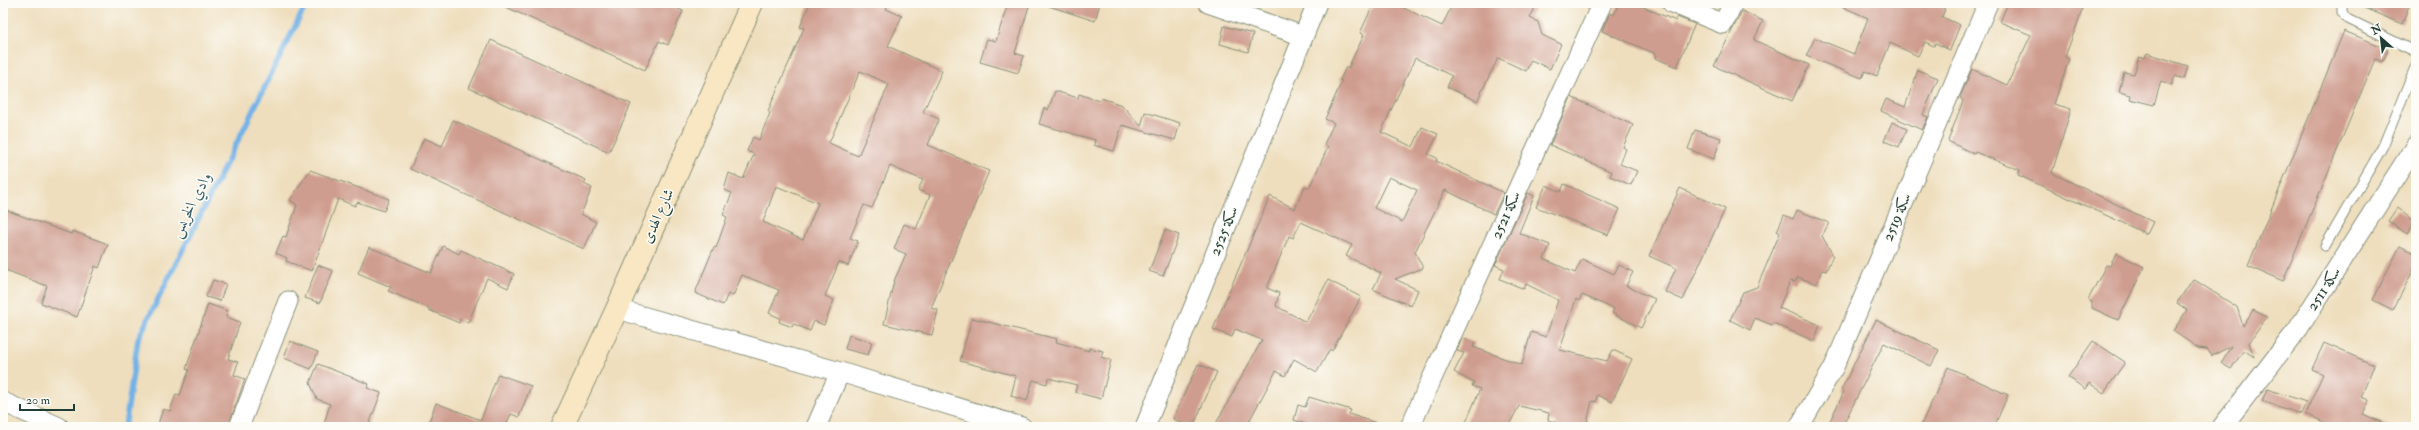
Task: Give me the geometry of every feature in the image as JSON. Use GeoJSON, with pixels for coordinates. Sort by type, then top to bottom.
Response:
{"type":"FeatureCollection","features":[{"type":"Feature","properties":{"kind":"street","name":"شارع الهدى"},"geometry":{"type":"LineString","coordinates":[[562,427],[617,309],[752,3]]}},
{"type":"Feature","properties":{"kind":"street"},"geometry":{"type":"LineString","coordinates":[[1208,3],[1303,36]]}},
{"type":"Feature","properties":{"kind":"street","name":"سكة 2525"},"geometry":{"type":"LineString","coordinates":[[1145,427],[1317,3]]}},
{"type":"Feature","properties":{"kind":"street","name":"سكة 2521"},"geometry":{"type":"LineString","coordinates":[[1410,427],[1602,3]]}},
{"type":"Feature","properties":{"kind":"street"},"geometry":{"type":"LineString","coordinates":[[1672,3],[1723,24],[1733,3]]}},
{"type":"Feature","properties":{"kind":"street","name":"سكة 2519"},"geometry":{"type":"LineString","coordinates":[[1799,427],[1834,367],[1988,3]]}},
{"type":"Feature","properties":{"kind":"street","name":"سكة 2511"},"geometry":{"type":"LineString","coordinates":[[2222,427],[2298,329],[2416,145]]}},
{"type":"Feature","properties":{"kind":"street"},"geometry":{"type":"LineString","coordinates":[[239,427],[288,301]]}},
{"type":"Feature","properties":{"kind":"street"},"geometry":{"type":"LineString","coordinates":[[617,309],[840,372],[1022,427]]}},
{"type":"Feature","properties":{"kind":"street"},"geometry":{"type":"LineString","coordinates":[[816,427],[840,372]]}},
{"type":"Feature","properties":{"kind":"street"},"geometry":{"type":"LineString","coordinates":[[3,402],[59,427]]}},
{"type":"Feature","properties":{"kind":"lane"},"geometry":{"type":"LineString","coordinates":[[2342,3],[2342,12],[2346,18],[2416,52]]}},
{"type":"Feature","properties":{"kind":"lane"},"geometry":{"type":"LineString","coordinates":[[2325,246],[2383,146],[2416,66]]}},
{"type":"Feature","properties":{"kind":"building"},"geometry":{"type":"Polygon","coordinates":[[[497,3],[665,3],[683,11],[668,45],[659,41],[645,70],[497,3]]]}},
{"type":"Feature","properties":{"kind":"building"},"geometry":{"type":"Polygon","coordinates":[[[810,3],[889,3],[886,9],[902,16],[888,46],[942,71],[923,112],[939,119],[928,145],[989,171],[931,308],[938,310],[932,335],[884,324],[894,281],[906,254],[894,249],[904,224],[916,229],[930,195],[918,190],[923,180],[890,166],[872,208],[864,205],[850,238],[858,241],[848,266],[839,262],[825,296],[834,300],[824,325],[814,321],[810,331],[794,324],[792,327],[779,322],[780,318],[769,313],[779,290],[742,275],[733,296],[728,294],[723,305],[695,293],[714,247],[716,248],[727,217],[723,215],[732,193],[724,190],[729,173],[743,179],[754,154],[747,151],[753,137],[759,140],[770,113],[768,111],[804,28],[800,27],[810,3]],[[860,71],[829,143],[858,156],[889,84],[860,71]],[[776,186],[763,222],[803,240],[818,203],[776,186]]]}},
{"type":"Feature","properties":{"kind":"building"},"geometry":{"type":"Polygon","coordinates":[[[1008,3],[1030,3],[1015,53],[1024,56],[1018,73],[980,62],[987,39],[996,41],[1008,3]]]}},
{"type":"Feature","properties":{"kind":"building"},"geometry":{"type":"Polygon","coordinates":[[[1049,3],[1100,3],[1095,21],[1049,6],[1049,3]]]}},
{"type":"Feature","properties":{"kind":"building"},"geometry":{"type":"Polygon","coordinates":[[[1374,3],[1393,3],[1442,26],[1453,3],[1537,3],[1530,18],[1538,22],[1542,35],[1561,44],[1550,69],[1531,60],[1526,71],[1498,58],[1477,101],[1447,87],[1452,76],[1415,58],[1381,132],[1413,147],[1422,127],[1438,134],[1428,154],[1437,158],[1436,161],[1504,193],[1494,214],[1445,190],[1415,252],[1423,268],[1395,279],[1418,290],[1411,306],[1373,289],[1381,273],[1346,256],[1352,245],[1301,222],[1293,238],[1289,236],[1267,288],[1279,293],[1276,306],[1306,322],[1328,280],[1361,297],[1332,351],[1330,349],[1317,372],[1294,359],[1285,376],[1276,371],[1246,427],[1214,427],[1262,340],[1235,329],[1232,337],[1213,329],[1270,196],[1295,209],[1305,186],[1309,188],[1328,147],[1324,144],[1334,123],[1325,119],[1342,81],[1340,80],[1346,67],[1348,68],[1364,35],[1360,33],[1374,3]],[[1389,177],[1374,208],[1402,222],[1417,190],[1389,177]]]}},
{"type":"Feature","properties":{"kind":"building"},"geometry":{"type":"Polygon","coordinates":[[[1619,3],[1634,3],[1676,21],[1677,17],[1695,24],[1677,67],[1655,58],[1656,54],[1602,31],[1610,13],[1614,15],[1619,3]]]}},
{"type":"Feature","properties":{"kind":"building"},"geometry":{"type":"Polygon","coordinates":[[[1834,3],[1932,3],[1945,9],[1942,17],[1960,25],[1950,50],[1935,43],[1934,46],[1925,42],[1918,56],[1890,43],[1877,76],[1865,71],[1862,78],[1806,56],[1815,38],[1854,54],[1868,18],[1834,3]]]}},
{"type":"Feature","properties":{"kind":"building"},"geometry":{"type":"Polygon","coordinates":[[[2008,3],[2070,3],[2083,8],[2065,57],[2069,59],[2054,104],[2071,109],[2052,173],[2153,222],[2147,234],[2018,175],[2020,170],[1975,152],[1974,154],[1948,141],[1963,101],[1960,97],[1972,69],[2007,85],[2031,35],[2000,22],[2008,3]]]}},
{"type":"Feature","properties":{"kind":"building"},"geometry":{"type":"Polygon","coordinates":[[[2352,3],[2410,3],[2402,24],[2352,3]]]}},
{"type":"Feature","properties":{"kind":"building"},"geometry":{"type":"Polygon","coordinates":[[[1742,11],[1763,21],[1754,40],[1809,65],[1792,101],[1714,66],[1742,11]]]}},
{"type":"Feature","properties":{"kind":"building"},"geometry":{"type":"Polygon","coordinates":[[[1224,26],[1253,34],[1248,52],[1220,44],[1224,26]]]}},
{"type":"Feature","properties":{"kind":"building"},"geometry":{"type":"Polygon","coordinates":[[[2344,31],[2388,49],[2383,62],[2375,59],[2283,281],[2248,266],[2344,31]]]}},
{"type":"Feature","properties":{"kind":"building"},"geometry":{"type":"Polygon","coordinates":[[[491,40],[631,104],[609,152],[469,88],[491,40]]]}},
{"type":"Feature","properties":{"kind":"building"},"geometry":{"type":"Polygon","coordinates":[[[2147,53],[2188,66],[2184,79],[2175,76],[2172,85],[2161,81],[2154,105],[2130,99],[2131,95],[2119,92],[2124,72],[2134,74],[2139,57],[2145,58],[2147,53]]]}},
{"type":"Feature","properties":{"kind":"building"},"geometry":{"type":"Polygon","coordinates":[[[1918,70],[1938,78],[1923,115],[1928,117],[1922,130],[1881,111],[1886,99],[1905,107],[1918,70]]]}},
{"type":"Feature","properties":{"kind":"building"},"geometry":{"type":"Polygon","coordinates":[[[1055,91],[1078,98],[1079,94],[1099,101],[1101,98],[1122,105],[1141,126],[1145,112],[1180,123],[1175,140],[1122,125],[1114,151],[1094,145],[1095,140],[1039,124],[1044,108],[1048,110],[1055,91]]]}},
{"type":"Feature","properties":{"kind":"building"},"geometry":{"type":"Polygon","coordinates":[[[1571,97],[1633,125],[1623,147],[1626,149],[1620,164],[1637,171],[1631,185],[1610,176],[1612,172],[1550,145],[1571,97]]]}},
{"type":"Feature","properties":{"kind":"building"},"geometry":{"type":"Polygon","coordinates":[[[453,120],[586,180],[584,184],[592,188],[581,214],[596,222],[584,249],[410,169],[424,138],[442,146],[453,120]]]}},
{"type":"Feature","properties":{"kind":"building"},"geometry":{"type":"Polygon","coordinates":[[[1892,122],[1907,129],[1899,147],[1884,141],[1892,122]]]}},
{"type":"Feature","properties":{"kind":"building"},"geometry":{"type":"Polygon","coordinates":[[[1695,130],[1721,138],[1714,159],[1688,149],[1695,130]]]}},
{"type":"Feature","properties":{"kind":"building"},"geometry":{"type":"Polygon","coordinates":[[[310,170],[389,199],[384,211],[357,202],[355,206],[338,199],[312,271],[286,261],[287,258],[276,253],[283,236],[286,237],[297,205],[290,200],[310,170]]]}},
{"type":"Feature","properties":{"kind":"building"},"geometry":{"type":"Polygon","coordinates":[[[1564,184],[1620,209],[1608,235],[1536,207],[1546,185],[1561,192],[1564,184]]]}},
{"type":"Feature","properties":{"kind":"building"},"geometry":{"type":"Polygon","coordinates":[[[1680,188],[1725,209],[1683,300],[1665,292],[1676,268],[1649,256],[1680,188]]]}},
{"type":"Feature","properties":{"kind":"building"},"geometry":{"type":"Polygon","coordinates":[[[1528,193],[1534,196],[1519,233],[1550,245],[1544,259],[1575,273],[1582,259],[1614,274],[1619,265],[1633,272],[1626,286],[1655,299],[1641,328],[1612,313],[1614,309],[1582,295],[1579,301],[1576,299],[1560,350],[1607,361],[1613,350],[1632,359],[1612,402],[1597,395],[1596,402],[1592,401],[1586,427],[1556,427],[1557,423],[1548,420],[1549,413],[1519,406],[1508,427],[1464,427],[1480,389],[1472,386],[1474,383],[1454,372],[1464,353],[1457,351],[1462,338],[1475,343],[1473,347],[1522,365],[1531,332],[1546,337],[1558,300],[1526,284],[1524,289],[1500,279],[1504,269],[1495,265],[1528,193]]]}},
{"type":"Feature","properties":{"kind":"building"},"geometry":{"type":"Polygon","coordinates":[[[2397,208],[2415,222],[2407,234],[2388,221],[2397,208]]]}},
{"type":"Feature","properties":{"kind":"building"},"geometry":{"type":"Polygon","coordinates":[[[3,209],[71,234],[72,231],[108,244],[99,268],[95,266],[77,317],[41,303],[47,286],[3,269],[3,209]]]}},
{"type":"Feature","properties":{"kind":"building"},"geometry":{"type":"Polygon","coordinates":[[[1797,210],[1829,223],[1822,236],[1833,255],[1826,271],[1822,270],[1816,284],[1798,277],[1795,282],[1790,281],[1779,308],[1820,325],[1814,341],[1773,323],[1772,325],[1755,318],[1750,330],[1730,320],[1743,292],[1757,287],[1780,233],[1777,231],[1784,215],[1793,219],[1797,210]]]}},
{"type":"Feature","properties":{"kind":"building"},"geometry":{"type":"Polygon","coordinates":[[[1165,230],[1179,235],[1163,276],[1149,271],[1165,230]]]}},
{"type":"Feature","properties":{"kind":"building"},"geometry":{"type":"Polygon","coordinates":[[[443,246],[459,254],[461,250],[514,274],[508,288],[487,278],[468,323],[460,319],[459,323],[429,310],[429,308],[388,291],[391,287],[358,273],[369,247],[431,273],[443,246]]]}},
{"type":"Feature","properties":{"kind":"building"},"geometry":{"type":"Polygon","coordinates":[[[2400,246],[2416,254],[2416,265],[2393,310],[2373,300],[2400,246]]]}},
{"type":"Feature","properties":{"kind":"building"},"geometry":{"type":"Polygon","coordinates":[[[2116,253],[2144,267],[2118,320],[2092,308],[2092,302],[2088,300],[2106,265],[2110,266],[2116,253]]]}},
{"type":"Feature","properties":{"kind":"building"},"geometry":{"type":"Polygon","coordinates":[[[318,265],[333,271],[320,303],[305,298],[318,265]]]}},
{"type":"Feature","properties":{"kind":"building"},"geometry":{"type":"Polygon","coordinates":[[[2193,279],[2237,307],[2243,326],[2253,310],[2267,317],[2249,343],[2254,357],[2244,350],[2231,369],[2221,363],[2231,346],[2212,356],[2207,349],[2198,348],[2173,331],[2187,310],[2177,303],[2193,279]]]}},
{"type":"Feature","properties":{"kind":"building"},"geometry":{"type":"Polygon","coordinates":[[[213,280],[226,284],[220,301],[206,297],[213,280]]]}},
{"type":"Feature","properties":{"kind":"building"},"geometry":{"type":"Polygon","coordinates":[[[208,304],[228,311],[226,317],[240,322],[228,359],[238,362],[234,375],[245,379],[228,427],[157,427],[163,409],[170,411],[176,394],[180,395],[189,370],[186,369],[208,304]]]}},
{"type":"Feature","properties":{"kind":"building"},"geometry":{"type":"Polygon","coordinates":[[[972,318],[1057,339],[1056,342],[1089,351],[1089,348],[1103,351],[1101,357],[1111,360],[1101,399],[1075,392],[1077,385],[1048,378],[1047,384],[1033,380],[1027,401],[1011,396],[1016,376],[960,361],[972,318]]]}},
{"type":"Feature","properties":{"kind":"building"},"geometry":{"type":"Polygon","coordinates":[[[1876,320],[1939,350],[1931,366],[1884,343],[1842,427],[1827,427],[1844,392],[1841,390],[1876,320]]]}},
{"type":"Feature","properties":{"kind":"building"},"geometry":{"type":"Polygon","coordinates":[[[849,335],[872,342],[868,355],[845,349],[849,335]]]}},
{"type":"Feature","properties":{"kind":"building"},"geometry":{"type":"Polygon","coordinates":[[[290,341],[318,352],[311,369],[284,358],[290,341]]]}},
{"type":"Feature","properties":{"kind":"building"},"geometry":{"type":"Polygon","coordinates":[[[2093,341],[2125,362],[2104,393],[2089,383],[2085,389],[2068,377],[2093,341]]]}},
{"type":"Feature","properties":{"kind":"building"},"geometry":{"type":"Polygon","coordinates":[[[2324,343],[2374,365],[2361,397],[2369,400],[2363,414],[2392,427],[2336,427],[2305,414],[2323,374],[2312,369],[2324,343]]]}},
{"type":"Feature","properties":{"kind":"building"},"geometry":{"type":"Polygon","coordinates":[[[318,364],[369,384],[367,388],[381,393],[368,427],[323,427],[330,404],[317,399],[310,383],[318,364]]]}},
{"type":"Feature","properties":{"kind":"building"},"geometry":{"type":"Polygon","coordinates":[[[1198,364],[1217,372],[1193,427],[1191,427],[1173,419],[1198,364]]]}},
{"type":"Feature","properties":{"kind":"building"},"geometry":{"type":"Polygon","coordinates":[[[1948,367],[2008,395],[1994,427],[1920,427],[1948,367]]]}},
{"type":"Feature","properties":{"kind":"building"},"geometry":{"type":"Polygon","coordinates":[[[498,374],[531,386],[519,417],[511,414],[505,427],[427,427],[436,403],[481,420],[498,374]]]}},
{"type":"Feature","properties":{"kind":"building"},"geometry":{"type":"Polygon","coordinates":[[[2267,389],[2306,402],[2301,414],[2262,401],[2267,389]]]}},
{"type":"Feature","properties":{"kind":"building"},"geometry":{"type":"Polygon","coordinates":[[[1309,397],[1351,410],[1349,414],[1379,424],[1379,427],[1315,427],[1294,420],[1298,405],[1305,407],[1309,397]]]}},
{"type":"Feature","properties":{"kind":"waterway","name":"وادي الخريس"},"geometry":{"type":"LineString","coordinates":[[125,427],[138,339],[307,3]]}}]}
